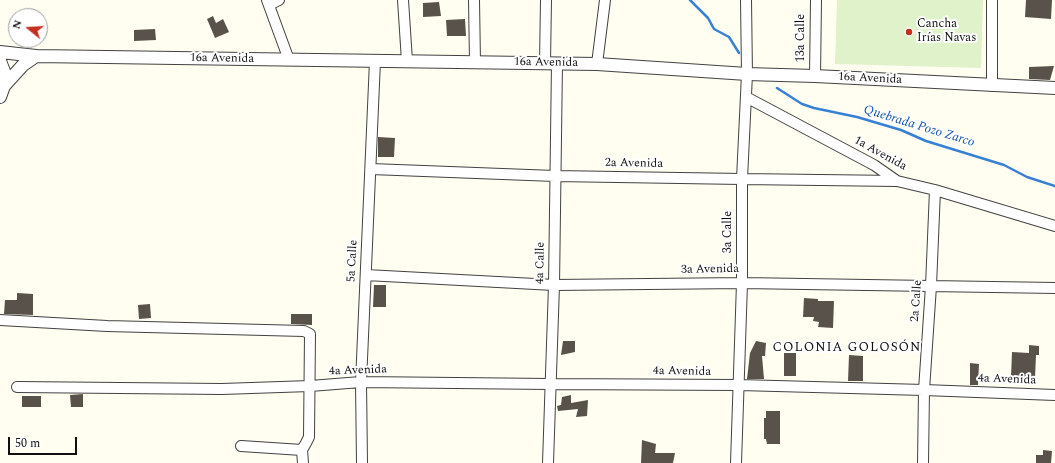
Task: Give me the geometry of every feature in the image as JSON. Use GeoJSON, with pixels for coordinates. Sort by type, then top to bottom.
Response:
{"type":"FeatureCollection","features":[{"type":"Feature","properties":{"kind":"street"},"geometry":{"type":"LineString","coordinates":[[279,0],[268,2],[289,60]]}},
{"type":"Feature","properties":{"kind":"street"},"geometry":{"type":"LineString","coordinates":[[403,0],[407,61]]}},
{"type":"Feature","properties":{"kind":"street"},"geometry":{"type":"LineString","coordinates":[[474,0],[475,62]]}},
{"type":"Feature","properties":{"kind":"street"},"geometry":{"type":"LineString","coordinates":[[545,63],[546,0]]}},
{"type":"Feature","properties":{"kind":"street"},"geometry":{"type":"LineString","coordinates":[[597,64],[605,0]]}},
{"type":"Feature","properties":{"kind":"street","name":"3a Calle"},"geometry":{"type":"LineString","coordinates":[[736,463],[742,283],[742,179],[747,74],[746,0]]}},
{"type":"Feature","properties":{"kind":"street","name":"13a Calle"},"geometry":{"type":"LineString","coordinates":[[815,76],[816,0]]}},
{"type":"Feature","properties":{"kind":"street"},"geometry":{"type":"LineString","coordinates":[[992,0],[992,86]]}},
{"type":"Feature","properties":{"kind":"street","name":"16a Avenida"},"geometry":{"type":"LineString","coordinates":[[0,52],[36,56],[597,64],[747,74],[1055,88]]}},
{"type":"Feature","properties":{"kind":"street"},"geometry":{"type":"LineString","coordinates":[[2,92],[23,65],[36,56]]}},
{"type":"Feature","properties":{"kind":"street"},"geometry":{"type":"LineString","coordinates":[[0,61],[4,74],[2,92]]}},
{"type":"Feature","properties":{"kind":"street","name":"5a Calle"},"geometry":{"type":"LineString","coordinates":[[362,463],[361,382],[375,61]]}},
{"type":"Feature","properties":{"kind":"street","name":"4a Calle"},"geometry":{"type":"LineString","coordinates":[[548,463],[554,285],[557,63]]}},
{"type":"Feature","properties":{"kind":"street","name":"1a Avenida"},"geometry":{"type":"LineString","coordinates":[[746,98],[874,165],[897,181],[935,190],[1055,226]]}},
{"type":"Feature","properties":{"kind":"street","name":"2a Avenida"},"geometry":{"type":"LineString","coordinates":[[371,169],[556,176],[897,181]]}},
{"type":"Feature","properties":{"kind":"street","name":"2a Calle"},"geometry":{"type":"LineString","coordinates":[[923,463],[924,390],[931,286],[935,190]]}},
{"type":"Feature","properties":{"kind":"street","name":"3a Avenida"},"geometry":{"type":"LineString","coordinates":[[366,275],[554,285],[742,283],[1055,288]]}},
{"type":"Feature","properties":{"kind":"street"},"geometry":{"type":"LineString","coordinates":[[0,320],[107,326],[304,331],[310,334],[310,386],[309,437],[302,450],[303,463]]}},
{"type":"Feature","properties":{"kind":"street","name":"4a Avenida"},"geometry":{"type":"LineString","coordinates":[[17,386],[222,389],[310,386],[361,382],[739,385],[1055,395]]}},
{"type":"Feature","properties":{"kind":"street"},"geometry":{"type":"LineString","coordinates":[[241,446],[302,450]]}},
{"type":"Feature","properties":{"kind":"green space","name":"Cancha Irías Navas"},"geometry":{"type":"Polygon","coordinates":[[[837,0],[983,0],[981,68],[835,64],[837,0]]]}},
{"type":"Feature","properties":{"kind":"building"},"geometry":{"type":"Polygon","coordinates":[[[1026,0],[1052,0],[1051,19],[1025,17],[1026,0]]]}},
{"type":"Feature","properties":{"kind":"building"},"geometry":{"type":"Polygon","coordinates":[[[439,2],[441,16],[423,17],[423,3],[439,2]]]}},
{"type":"Feature","properties":{"kind":"building"},"geometry":{"type":"Polygon","coordinates":[[[213,16],[216,23],[223,19],[229,32],[215,38],[207,19],[213,16]]]}},
{"type":"Feature","properties":{"kind":"building"},"geometry":{"type":"Polygon","coordinates":[[[465,19],[466,36],[447,36],[446,20],[465,19]]]}},
{"type":"Feature","properties":{"kind":"building"},"geometry":{"type":"Polygon","coordinates":[[[155,29],[156,40],[134,41],[134,30],[155,29]]]}},
{"type":"Feature","properties":{"kind":"building"},"geometry":{"type":"Polygon","coordinates":[[[1054,66],[1050,80],[1029,79],[1029,67],[1054,66]]]}},
{"type":"Feature","properties":{"kind":"building"},"geometry":{"type":"Polygon","coordinates":[[[378,137],[395,138],[394,157],[378,157],[378,137]]]}},
{"type":"Feature","properties":{"kind":"building"},"geometry":{"type":"Polygon","coordinates":[[[374,285],[386,285],[386,307],[373,307],[374,285]]]}},
{"type":"Feature","properties":{"kind":"building"},"geometry":{"type":"Polygon","coordinates":[[[17,293],[33,294],[33,315],[4,314],[5,300],[17,300],[17,293]]]}},
{"type":"Feature","properties":{"kind":"building"},"geometry":{"type":"Polygon","coordinates":[[[804,298],[818,299],[818,301],[834,301],[833,328],[818,327],[819,322],[813,321],[814,317],[803,317],[804,298]]]}},
{"type":"Feature","properties":{"kind":"building"},"geometry":{"type":"Polygon","coordinates":[[[150,304],[151,318],[139,319],[138,305],[150,304]]]}},
{"type":"Feature","properties":{"kind":"building"},"geometry":{"type":"Polygon","coordinates":[[[291,314],[312,314],[312,325],[291,324],[291,314]]]}},
{"type":"Feature","properties":{"kind":"building"},"geometry":{"type":"Polygon","coordinates":[[[563,341],[575,341],[575,352],[561,355],[563,341]]]}},
{"type":"Feature","properties":{"kind":"building"},"geometry":{"type":"Polygon","coordinates":[[[756,341],[766,343],[765,356],[762,356],[764,379],[747,379],[750,353],[756,341]]]}},
{"type":"Feature","properties":{"kind":"building"},"geometry":{"type":"Polygon","coordinates":[[[1029,345],[1039,346],[1039,355],[1036,355],[1035,378],[1011,377],[1012,352],[1029,353],[1029,345]]]}},
{"type":"Feature","properties":{"kind":"building"},"geometry":{"type":"Polygon","coordinates":[[[784,353],[796,353],[796,376],[784,376],[784,353]]]}},
{"type":"Feature","properties":{"kind":"building"},"geometry":{"type":"Polygon","coordinates":[[[849,355],[863,356],[863,381],[848,381],[849,355]]]}},
{"type":"Feature","properties":{"kind":"building"},"geometry":{"type":"Polygon","coordinates":[[[970,363],[979,364],[978,385],[970,385],[970,363]]]}},
{"type":"Feature","properties":{"kind":"building"},"geometry":{"type":"Polygon","coordinates":[[[83,394],[83,407],[71,407],[70,395],[83,394]]]}},
{"type":"Feature","properties":{"kind":"building"},"geometry":{"type":"Polygon","coordinates":[[[571,395],[571,403],[588,400],[587,416],[576,417],[578,409],[558,411],[557,406],[561,405],[562,397],[571,395]]]}},
{"type":"Feature","properties":{"kind":"building"},"geometry":{"type":"Polygon","coordinates":[[[22,396],[41,396],[41,407],[22,407],[22,396]]]}},
{"type":"Feature","properties":{"kind":"building"},"geometry":{"type":"Polygon","coordinates":[[[766,411],[780,411],[780,444],[767,444],[766,439],[764,439],[764,418],[766,418],[766,411]]]}},
{"type":"Feature","properties":{"kind":"building"},"geometry":{"type":"Polygon","coordinates":[[[642,440],[656,444],[655,453],[675,453],[673,463],[641,463],[642,440]]]}},
{"type":"Feature","properties":{"kind":"building"},"geometry":{"type":"Polygon","coordinates":[[[1043,450],[1052,451],[1051,463],[1036,463],[1036,455],[1043,455],[1043,450]]]}},
{"type":"Feature","properties":{"kind":"waterway","name":"Quebrada Pozo Zarco"},"geometry":{"type":"LineString","coordinates":[[690,0],[708,18],[714,29],[729,37],[739,53]]}},
{"type":"Feature","properties":{"kind":"waterway","name":"Quebrada Pozo Zarco"},"geometry":{"type":"LineString","coordinates":[[777,88],[802,104],[857,117],[901,130],[926,141],[1004,165],[1027,177],[1055,186]]}},
{"type":"Feature","properties":{"kind":"place","name":"Cancha Irías Navas"},"geometry":{"type":"Point","coordinates":[909,32]}},
{"type":"Feature","properties":{"kind":"district","name":"COLONIA GOLOSÓN"},"geometry":{"type":"Point","coordinates":[847,348]}}]}
